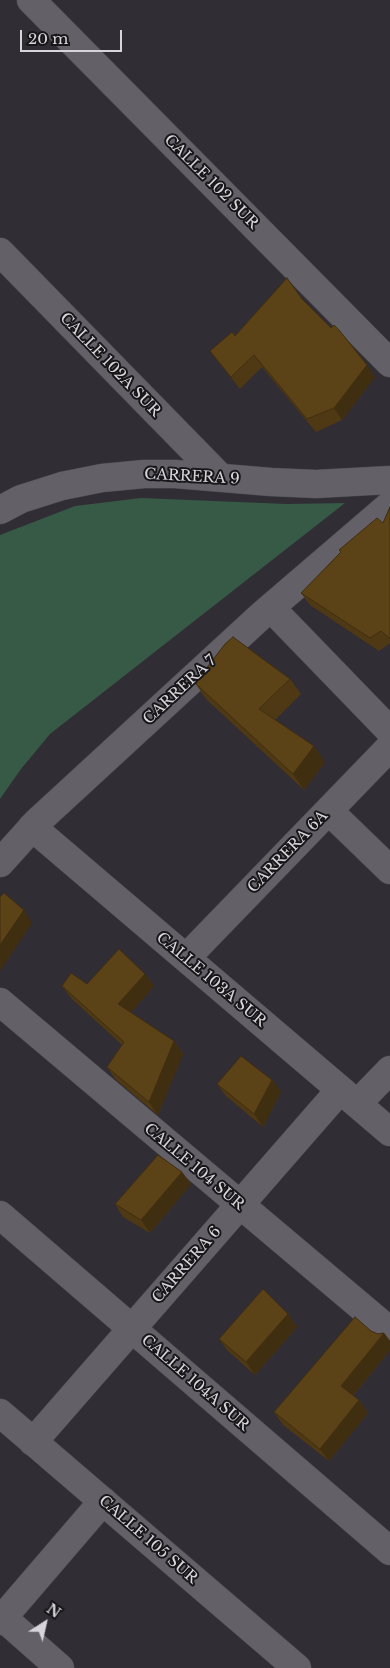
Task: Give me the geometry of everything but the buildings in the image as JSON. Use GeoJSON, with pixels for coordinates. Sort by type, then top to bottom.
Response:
{"type":"FeatureCollection","features":[{"type":"Feature","properties":{"kind":"street","name":"CALLE 102 SUR"},"geometry":{"type":"LineString","coordinates":[[31,0],[390,363]]}},
{"type":"Feature","properties":{"kind":"street","name":"CALLE 102A SUR"},"geometry":{"type":"LineString","coordinates":[[0,252],[220,477]]}},
{"type":"Feature","properties":{"kind":"street","name":"CARRERA 9"},"geometry":{"type":"LineString","coordinates":[[0,510],[21,499],[62,486],[102,478],[144,474],[316,484],[390,480]]}},
{"type":"Feature","properties":{"kind":"street","name":"CARRERA 7"},"geometry":{"type":"LineString","coordinates":[[0,863],[32,827],[271,608],[390,505]]}},
{"type":"Feature","properties":{"kind":"street"},"geometry":{"type":"LineString","coordinates":[[271,608],[390,731]]}},
{"type":"Feature","properties":{"kind":"street","name":"CARRERA 6A"},"geometry":{"type":"LineString","coordinates":[[186,958],[390,747]]}},
{"type":"Feature","properties":{"kind":"street"},"geometry":{"type":"LineString","coordinates":[[328,811],[390,870]]}},
{"type":"Feature","properties":{"kind":"street","name":"CALLE 103A SUR"},"geometry":{"type":"LineString","coordinates":[[32,827],[390,1132]]}},
{"type":"Feature","properties":{"kind":"street","name":"CALLE 104 SUR"},"geometry":{"type":"LineString","coordinates":[[0,1002],[390,1331]]}},
{"type":"Feature","properties":{"kind":"street","name":"CARRERA 6"},"geometry":{"type":"LineString","coordinates":[[33,1442],[239,1205],[349,1097],[390,1070]]}},
{"type":"Feature","properties":{"kind":"street","name":"CALLE 104A SUR"},"geometry":{"type":"LineString","coordinates":[[0,1215],[390,1550]]}},
{"type":"Feature","properties":{"kind":"street","name":"CALLE 105 SUR"},"geometry":{"type":"LineString","coordinates":[[0,1413],[297,1668]]}},
{"type":"Feature","properties":{"kind":"street"},"geometry":{"type":"LineString","coordinates":[[60,1668],[1,1618],[103,1501]]}},
{"type":"Feature","properties":{"kind":"green space"},"geometry":{"type":"Polygon","coordinates":[[[141,498],[287,504],[345,503],[50,734],[21,769],[0,799],[0,535],[75,506],[141,498]]]}}]}
